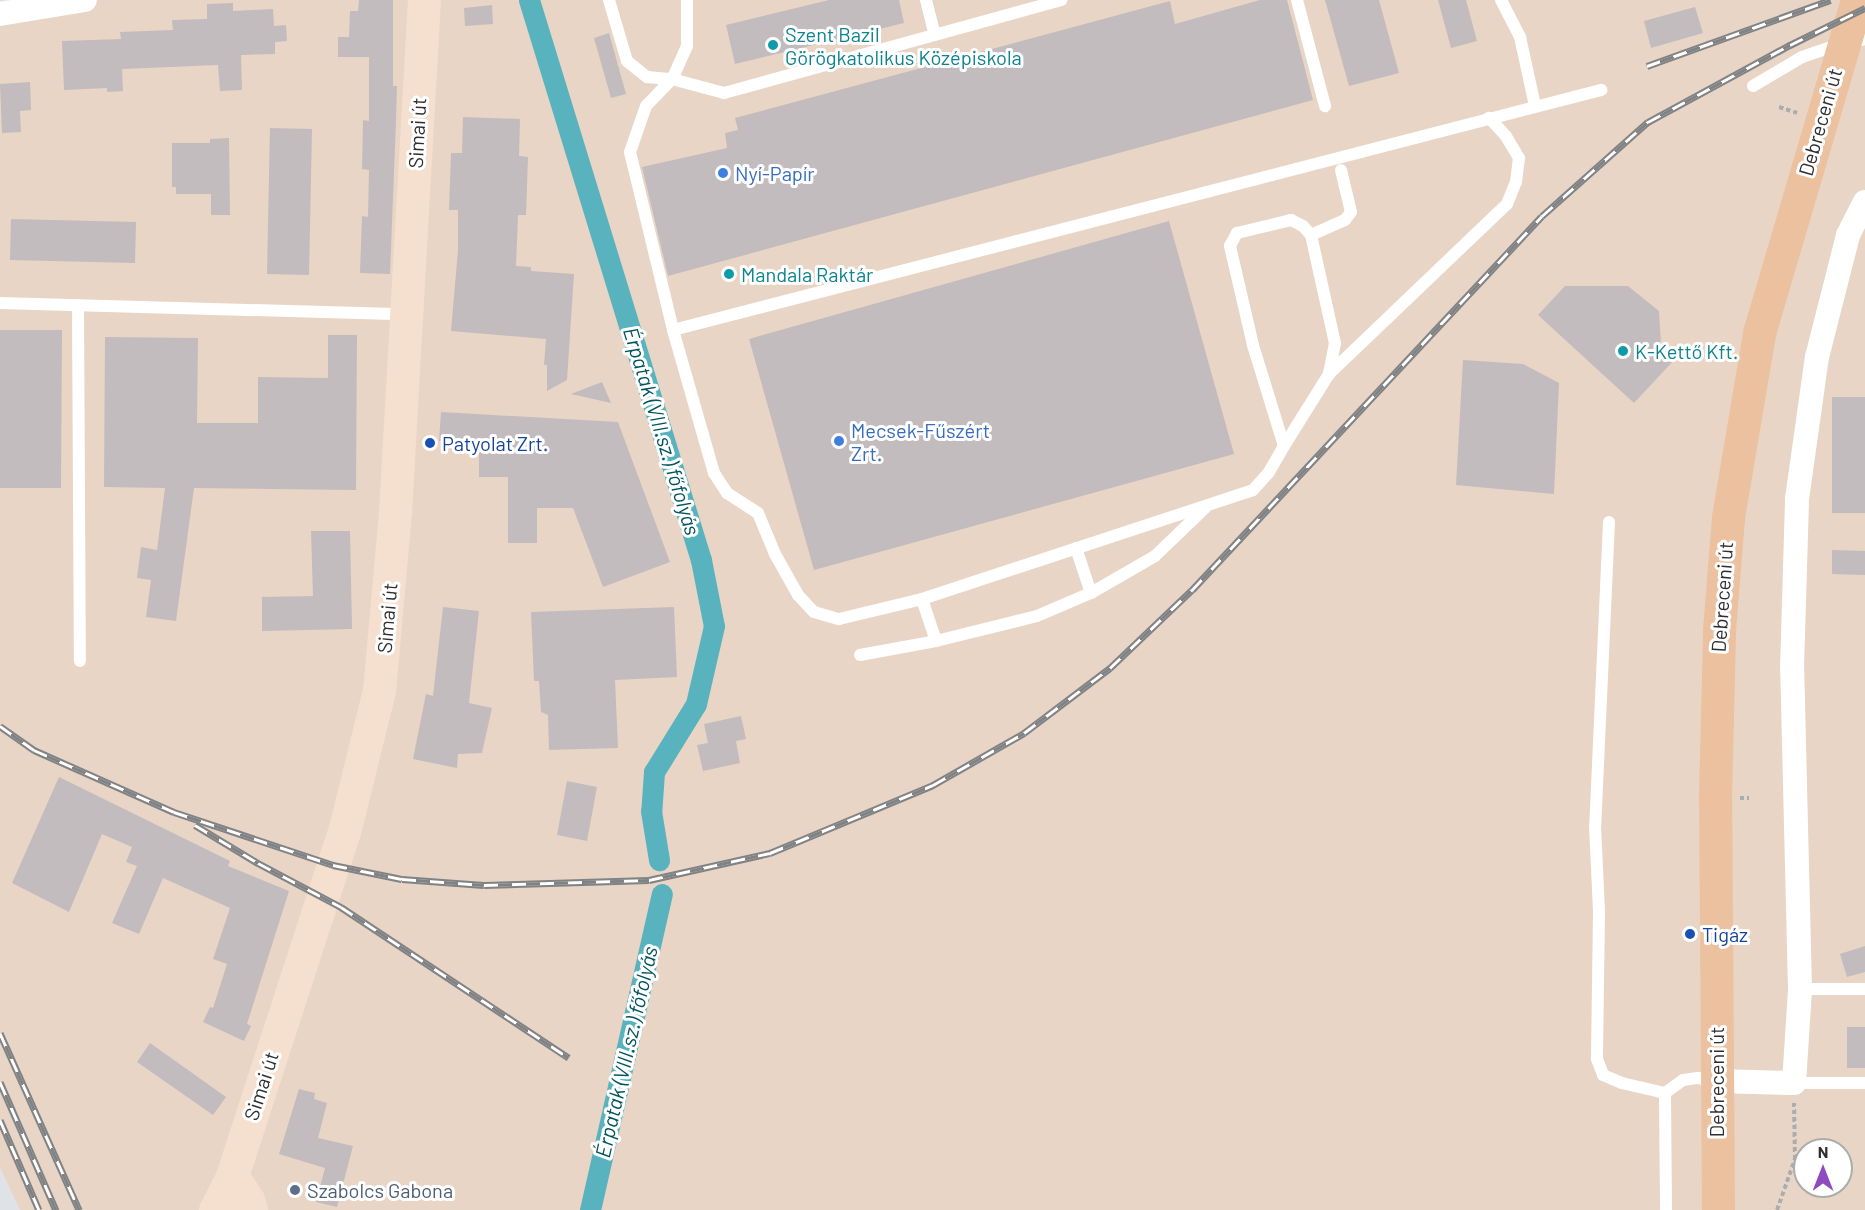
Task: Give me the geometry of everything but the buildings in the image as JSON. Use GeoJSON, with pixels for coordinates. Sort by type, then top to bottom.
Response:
{"type":"FeatureCollection","features":[{"type":"Feature","properties":{"kind":"main road","name":"Simai út"},"geometry":{"type":"LineString","coordinates":[[215,1210],[232,1176],[344,832],[380,691],[394,524],[424,0]]}},
{"type":"Feature","properties":{"kind":"main road","name":"Debreceni út"},"geometry":{"type":"LineString","coordinates":[[1718,1210],[1715,810],[1722,574],[1741,427],[1759,333],[1857,0]]}},
{"type":"Feature","properties":{"kind":"main road"},"geometry":{"type":"LineString","coordinates":[[232,1176],[248,1200],[251,1210]]}},
{"type":"Feature","properties":{"kind":"street"},"geometry":{"type":"LineString","coordinates":[[0,14],[85,0]]}},
{"type":"Feature","properties":{"kind":"street"},"geometry":{"type":"LineString","coordinates":[[1716,1081],[1794,1083],[1800,990],[1792,669],[1797,499],[1817,357],[1848,235],[1865,202]]}},
{"type":"Feature","properties":{"kind":"lane"},"geometry":{"type":"LineString","coordinates":[[609,0],[627,61],[647,77],[672,80],[724,93],[1061,0]]}},
{"type":"Feature","properties":{"kind":"lane"},"geometry":{"type":"LineString","coordinates":[[687,0],[687,46],[672,80],[646,106],[630,152],[673,330],[714,473],[727,493],[758,513],[775,554],[798,595],[814,612],[839,619],[922,598],[1253,490],[1269,472],[1329,374],[1507,204],[1516,182],[1520,158],[1506,136],[1489,118]]}},
{"type":"Feature","properties":{"kind":"lane"},"geometry":{"type":"LineString","coordinates":[[926,0],[935,35]]}},
{"type":"Feature","properties":{"kind":"lane"},"geometry":{"type":"LineString","coordinates":[[1297,0],[1325,106]]}},
{"type":"Feature","properties":{"kind":"lane"},"geometry":{"type":"LineString","coordinates":[[1501,0],[1520,37],[1535,106]]}},
{"type":"Feature","properties":{"kind":"lane"},"geometry":{"type":"LineString","coordinates":[[1753,86],[1802,57],[1837,45],[1865,39]]}},
{"type":"Feature","properties":{"kind":"lane"},"geometry":{"type":"LineString","coordinates":[[673,330],[1601,90]]}},
{"type":"Feature","properties":{"kind":"lane"},"geometry":{"type":"LineString","coordinates":[[1311,235],[1345,220],[1351,212],[1341,170]]}},
{"type":"Feature","properties":{"kind":"lane"},"geometry":{"type":"LineString","coordinates":[[1284,446],[1253,345],[1230,246],[1237,233],[1291,220],[1304,226],[1311,235],[1335,343],[1329,374]]}},
{"type":"Feature","properties":{"kind":"lane"},"geometry":{"type":"LineString","coordinates":[[0,303],[405,314]]}},
{"type":"Feature","properties":{"kind":"lane"},"geometry":{"type":"LineString","coordinates":[[78,305],[80,661]]}},
{"type":"Feature","properties":{"kind":"lane"},"geometry":{"type":"LineString","coordinates":[[860,655],[936,641],[1036,616],[1091,593],[1155,556],[1208,505]]}},
{"type":"Feature","properties":{"kind":"lane"},"geometry":{"type":"LineString","coordinates":[[1609,522],[1595,826],[1599,912],[1597,1059],[1603,1075],[1622,1083],[1665,1093],[1683,1080],[1698,1078],[1716,1081]]}},
{"type":"Feature","properties":{"kind":"lane"},"geometry":{"type":"LineString","coordinates":[[1076,548],[1091,593]]}},
{"type":"Feature","properties":{"kind":"lane"},"geometry":{"type":"LineString","coordinates":[[922,598],[936,641]]}},
{"type":"Feature","properties":{"kind":"lane"},"geometry":{"type":"LineString","coordinates":[[1800,990],[1865,990]]}},
{"type":"Feature","properties":{"kind":"lane"},"geometry":{"type":"LineString","coordinates":[[1794,1083],[1865,1083]]}},
{"type":"Feature","properties":{"kind":"lane"},"geometry":{"type":"LineString","coordinates":[[1665,1093],[1666,1210]]}},
{"type":"Feature","properties":{"kind":"path"},"geometry":{"type":"LineString","coordinates":[[1777,1210],[1795,1159],[1794,1083]]}},
{"type":"Feature","properties":{"kind":"shaded area"},"geometry":{"type":"Polygon","coordinates":[[[48,0],[1865,0],[1865,1210],[20,1210],[0,1167],[0,8],[48,0]]]}},
{"type":"Feature","properties":{"kind":"waterway","name":"Érpatak (VIII.sz.) főfolyás"},"geometry":{"type":"LineString","coordinates":[[529,0],[701,560],[714,626],[696,704],[654,772],[651,811],[659,860]]}},
{"type":"Feature","properties":{"kind":"waterway","name":"Érpatak (VIII.sz.) főfolyás"},"geometry":{"type":"LineString","coordinates":[[590,1210],[662,894]]}},
{"type":"Feature","properties":{"kind":"railway"},"geometry":{"type":"LineString","coordinates":[[1647,66],[1830,0]]}},
{"type":"Feature","properties":{"kind":"railway"},"geometry":{"type":"LineString","coordinates":[[0,726],[34,750],[174,812],[333,865],[402,879],[484,885],[649,880],[770,853],[933,785],[1024,733],[1110,668],[1192,590],[1542,216],[1648,122],[1790,45],[1865,8]]}},
{"type":"Feature","properties":{"kind":"railway"},"geometry":{"type":"LineString","coordinates":[[195,825],[258,863],[341,907],[569,1058]]}},
{"type":"Feature","properties":{"kind":"railway"},"geometry":{"type":"LineString","coordinates":[[0,1033],[79,1210]]}},
{"type":"Feature","properties":{"kind":"railway"},"geometry":{"type":"LineString","coordinates":[[0,1082],[56,1210]]}},
{"type":"Feature","properties":{"kind":"railway"},"geometry":{"type":"LineString","coordinates":[[0,1120],[39,1210]]}},
{"type":"Feature","properties":{"kind":"place","name":"Szent Bazil Görögkatolikus Középiskola"},"geometry":{"type":"Point","coordinates":[773,45]}},
{"type":"Feature","properties":{"kind":"place","name":"Nyí-Papír"},"geometry":{"type":"Point","coordinates":[723,173]}},
{"type":"Feature","properties":{"kind":"place","name":"Mandala Raktár"},"geometry":{"type":"Point","coordinates":[729,274]}},
{"type":"Feature","properties":{"kind":"place","name":"K-Kettő Kft."},"geometry":{"type":"Point","coordinates":[1623,351]}},
{"type":"Feature","properties":{"kind":"place","name":"Mecsek-Fűszért Zrt."},"geometry":{"type":"Point","coordinates":[839,441]}},
{"type":"Feature","properties":{"kind":"place","name":"Patyolat Zrt."},"geometry":{"type":"Point","coordinates":[430,443]}},
{"type":"Feature","properties":{"kind":"place","name":"Tigáz"},"geometry":{"type":"Point","coordinates":[1690,934]}},
{"type":"Feature","properties":{"kind":"place","name":"Szabolcs Gabona"},"geometry":{"type":"Point","coordinates":[295,1190]}}]}
